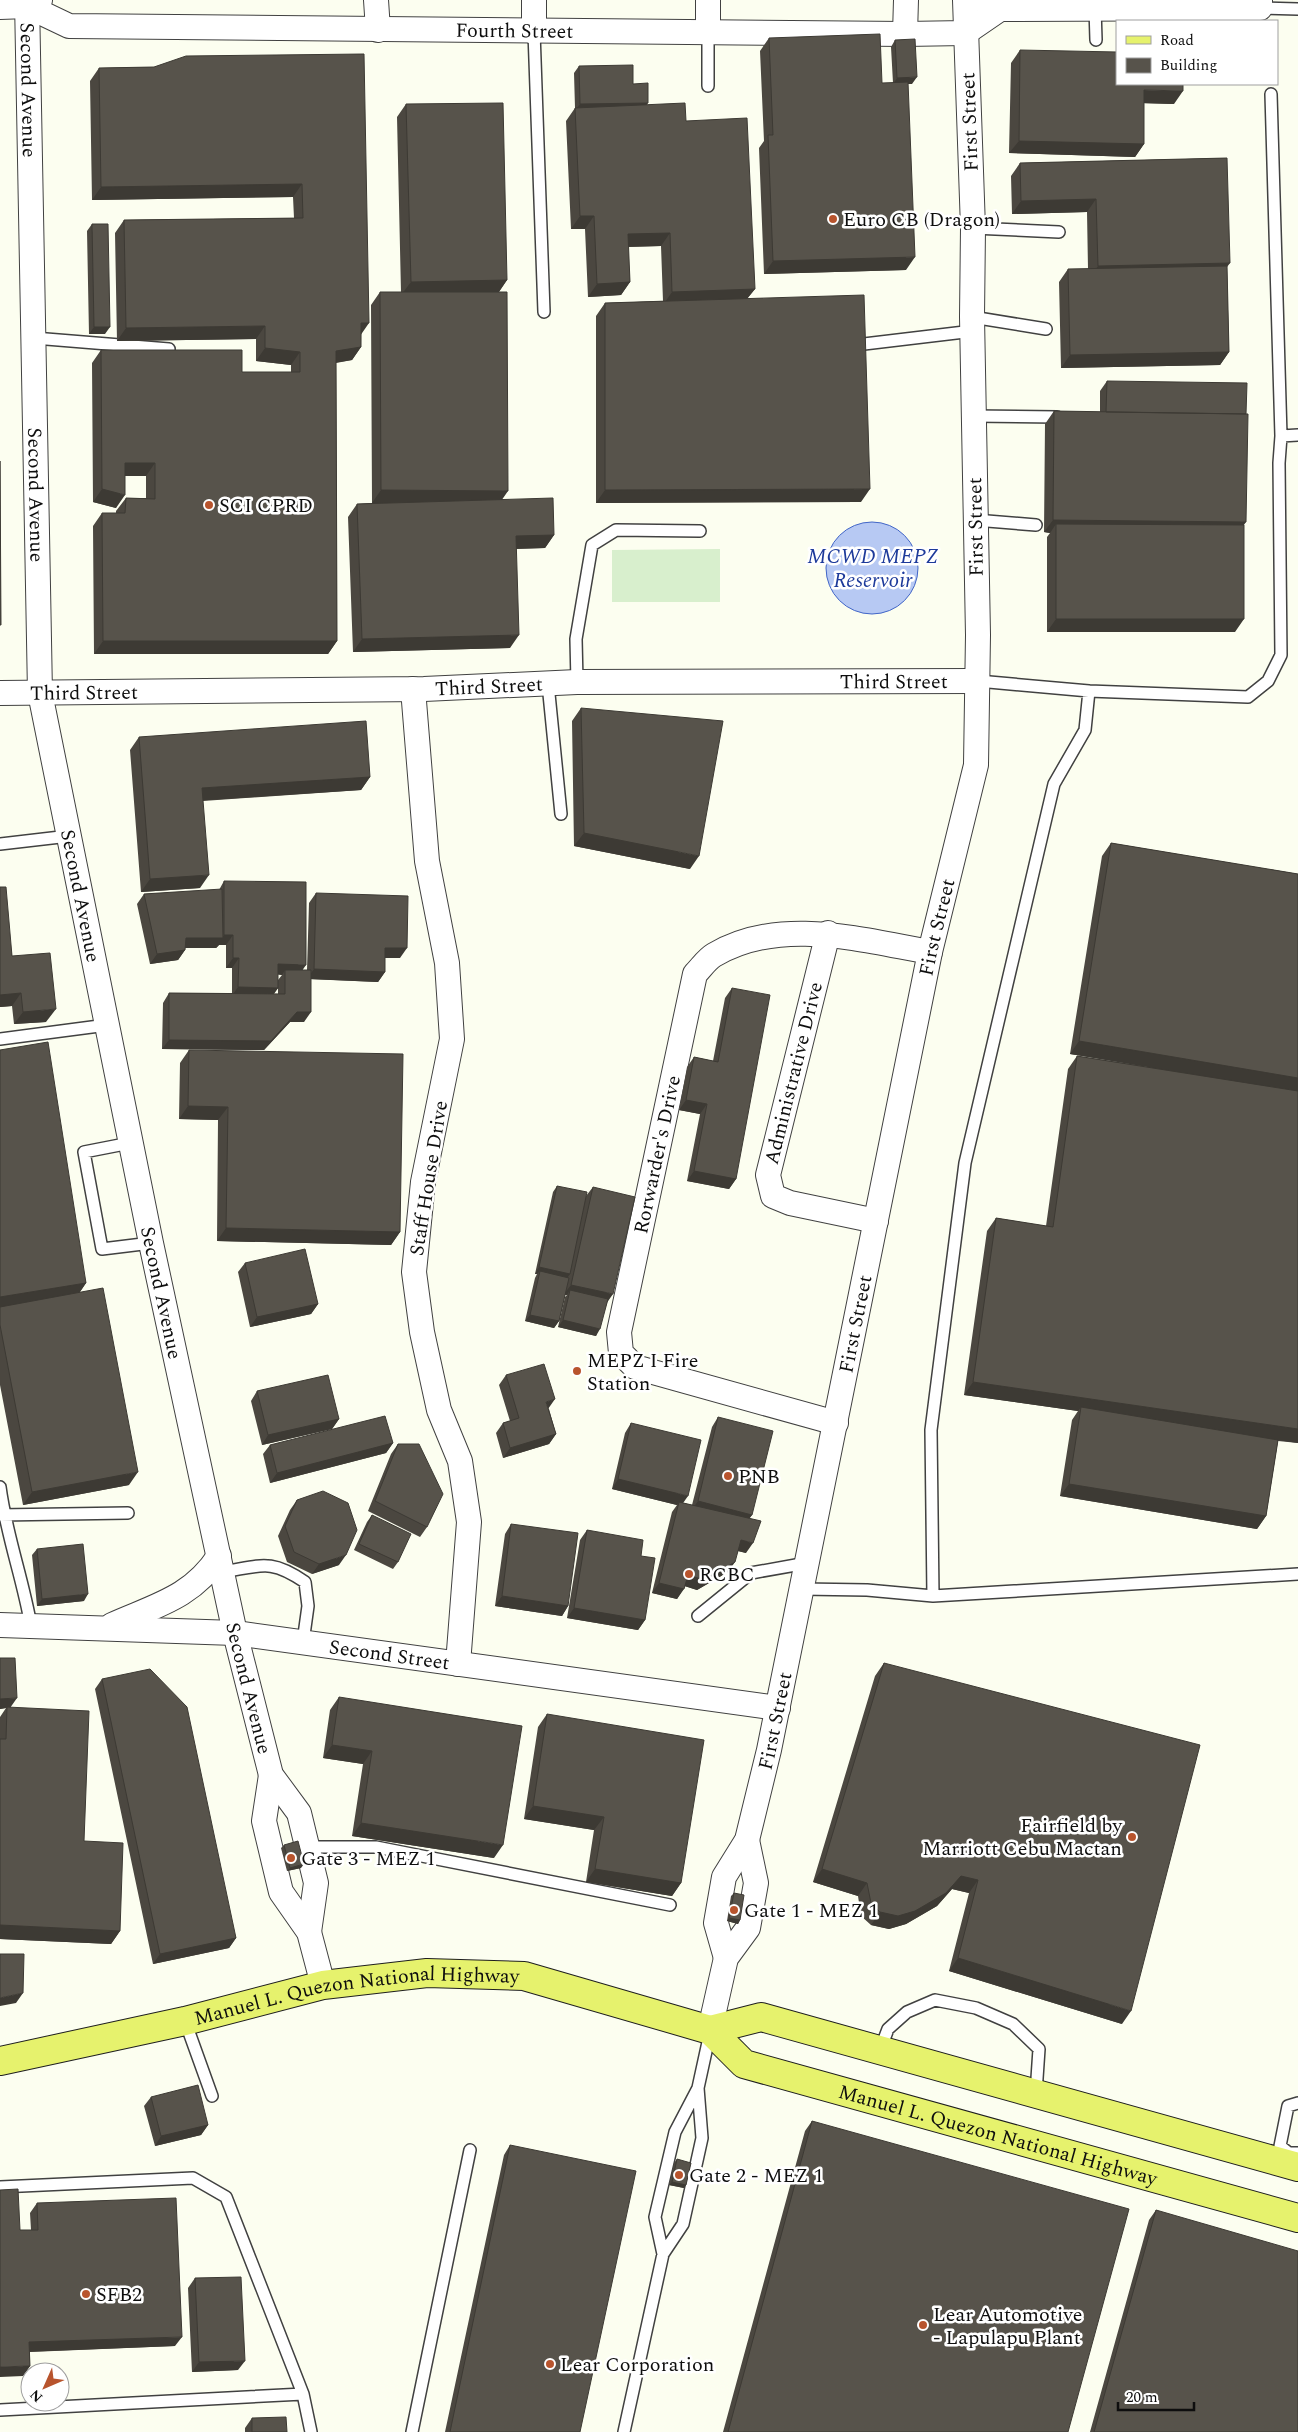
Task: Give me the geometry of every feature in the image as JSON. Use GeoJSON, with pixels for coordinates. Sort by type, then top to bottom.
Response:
{"type":"FeatureCollection","features":[{"type":"Feature","properties":{"kind":"main road","name":"Manuel L. Quezon National Highway"},"geometry":{"type":"LineString","coordinates":[[0,2061],[185,2021],[323,1985],[427,1972],[524,1976],[710,2030],[744,2064],[1298,2218]]}},
{"type":"Feature","properties":{"kind":"main road","name":"Manuel L. Quezon National Highway"},"geometry":{"type":"LineString","coordinates":[[710,2030],[761,2017],[1036,2095],[1293,2159]]}},
{"type":"Feature","properties":{"kind":"street"},"geometry":{"type":"LineString","coordinates":[[376,0],[378,30]]}},
{"type":"Feature","properties":{"kind":"street"},"geometry":{"type":"LineString","coordinates":[[534,0],[534,32]]}},
{"type":"Feature","properties":{"kind":"street"},"geometry":{"type":"LineString","coordinates":[[708,0],[708,32]]}},
{"type":"Feature","properties":{"kind":"street"},"geometry":{"type":"LineString","coordinates":[[905,34],[906,0]]}},
{"type":"Feature","properties":{"kind":"street","name":"First Street"},"geometry":{"type":"LineString","coordinates":[[726,1958],[716,1923],[724,1877],[747,1840],[778,1708],[930,952],[976,765],[978,681],[974,520],[973,228],[965,0]]}},
{"type":"Feature","properties":{"kind":"street","name":"Fourth Street"},"geometry":{"type":"LineString","coordinates":[[0,7],[31,2],[69,26],[534,32],[965,33]]}},
{"type":"Feature","properties":{"kind":"street","name":"Second Avenue"},"geometry":{"type":"LineString","coordinates":[[31,2],[40,693],[151,1243],[236,1633],[271,1775],[264,1821],[281,1892],[308,1932],[323,1985]]}},
{"type":"Feature","properties":{"kind":"street"},"geometry":{"type":"LineString","coordinates":[[965,33],[1000,4],[1095,8],[1260,4]]}},
{"type":"Feature","properties":{"kind":"street","name":"Third Street"},"geometry":{"type":"LineString","coordinates":[[0,693],[414,689],[577,682],[978,681]]}},
{"type":"Feature","properties":{"kind":"street","name":"Staff House Drive"},"geometry":{"type":"LineString","coordinates":[[414,689],[427,861],[447,962],[452,1039],[423,1182],[414,1272],[422,1332],[440,1410],[460,1461],[469,1522],[458,1664]]}},
{"type":"Feature","properties":{"kind":"street","name":"Rorwarder's Drive"},"geometry":{"type":"LineString","coordinates":[[836,1423],[635,1368],[621,1353],[618,1332],[695,974],[713,956],[735,946],[765,937],[828,934],[930,952]]}},
{"type":"Feature","properties":{"kind":"street","name":"Administrative Drive"},"geometry":{"type":"LineString","coordinates":[[828,934],[768,1176],[773,1196],[790,1203],[876,1221]]}},
{"type":"Feature","properties":{"kind":"street"},"geometry":{"type":"LineString","coordinates":[[104,1628],[174,1600],[221,1564]]}},
{"type":"Feature","properties":{"kind":"street","name":"Second Street"},"geometry":{"type":"LineString","coordinates":[[0,1625],[236,1633],[778,1708]]}},
{"type":"Feature","properties":{"kind":"street","name":"Second Avenue"},"geometry":{"type":"LineString","coordinates":[[271,1775],[299,1812],[308,1847],[316,1883],[308,1932]]}},
{"type":"Feature","properties":{"kind":"street","name":"First Street"},"geometry":{"type":"LineString","coordinates":[[710,2030],[726,1958],[748,1928],[756,1883],[747,1840]]}},
{"type":"Feature","properties":{"kind":"lane"},"geometry":{"type":"LineString","coordinates":[[1260,4],[1298,9]]}},
{"type":"Feature","properties":{"kind":"lane"},"geometry":{"type":"LineString","coordinates":[[1095,8],[1096,40]]}},
{"type":"Feature","properties":{"kind":"lane"},"geometry":{"type":"LineString","coordinates":[[534,32],[544,312]]}},
{"type":"Feature","properties":{"kind":"lane"},"geometry":{"type":"LineString","coordinates":[[708,32],[708,86]]}},
{"type":"Feature","properties":{"kind":"lane"},"geometry":{"type":"LineString","coordinates":[[978,681],[1089,691],[1248,697],[1268,681],[1281,655],[1279,463],[1281,436],[1271,94]]}},
{"type":"Feature","properties":{"kind":"lane"},"geometry":{"type":"LineString","coordinates":[[973,228],[1059,232]]}},
{"type":"Feature","properties":{"kind":"lane"},"geometry":{"type":"LineString","coordinates":[[864,344],[972,324],[1046,329]]}},
{"type":"Feature","properties":{"kind":"lane"},"geometry":{"type":"LineString","coordinates":[[34,338],[169,349]]}},
{"type":"Feature","properties":{"kind":"lane"},"geometry":{"type":"LineString","coordinates":[[973,416],[1057,417]]}},
{"type":"Feature","properties":{"kind":"lane"},"geometry":{"type":"LineString","coordinates":[[1281,436],[1298,436]]}},
{"type":"Feature","properties":{"kind":"lane"},"geometry":{"type":"LineString","coordinates":[[974,520],[1036,524]]}},
{"type":"Feature","properties":{"kind":"lane"},"geometry":{"type":"LineString","coordinates":[[577,682],[576,640],[592,545],[616,530],[700,531]]}},
{"type":"Feature","properties":{"kind":"lane"},"geometry":{"type":"LineString","coordinates":[[548,684],[561,814]]}},
{"type":"Feature","properties":{"kind":"lane"},"geometry":{"type":"LineString","coordinates":[[933,1596],[931,1430],[966,1163],[1054,784],[1085,730],[1089,691]]}},
{"type":"Feature","properties":{"kind":"lane"},"geometry":{"type":"LineString","coordinates":[[0,844],[69,836]]}},
{"type":"Feature","properties":{"kind":"lane"},"geometry":{"type":"LineString","coordinates":[[0,1039],[107,1025]]}},
{"type":"Feature","properties":{"kind":"lane"},"geometry":{"type":"LineString","coordinates":[[130,1143],[84,1152],[102,1248],[151,1243]]}},
{"type":"Feature","properties":{"kind":"lane"},"geometry":{"type":"LineString","coordinates":[[0,1487],[2,1514],[23,1583],[31,1626]]}},
{"type":"Feature","properties":{"kind":"lane"},"geometry":{"type":"LineString","coordinates":[[2,1514],[128,1513]]}},
{"type":"Feature","properties":{"kind":"lane"},"geometry":{"type":"LineString","coordinates":[[698,1616],[751,1573],[807,1563]]}},
{"type":"Feature","properties":{"kind":"lane"},"geometry":{"type":"LineString","coordinates":[[221,1564],[271,1564],[289,1571],[305,1582],[308,1606],[303,1642]]}},
{"type":"Feature","properties":{"kind":"lane"},"geometry":{"type":"LineString","coordinates":[[802,1588],[867,1590],[933,1596],[1298,1574]]}},
{"type":"Feature","properties":{"kind":"lane"},"geometry":{"type":"LineString","coordinates":[[308,1847],[376,1847],[670,1905]]}},
{"type":"Feature","properties":{"kind":"lane"},"geometry":{"type":"LineString","coordinates":[[880,2051],[888,2029],[907,2012],[935,2000],[976,2008],[1013,2024],[1039,2048],[1036,2095]]}},
{"type":"Feature","properties":{"kind":"lane"},"geometry":{"type":"LineString","coordinates":[[185,2021],[212,2096]]}},
{"type":"Feature","properties":{"kind":"lane","name":"First Street"},"geometry":{"type":"LineString","coordinates":[[624,2432],[662,2254],[655,2217],[675,2132],[698,2088],[710,2030]]}},
{"type":"Feature","properties":{"kind":"lane","name":"First Street"},"geometry":{"type":"LineString","coordinates":[[662,2254],[683,2224],[698,2158],[702,2138],[698,2088]]}},
{"type":"Feature","properties":{"kind":"lane"},"geometry":{"type":"LineString","coordinates":[[1293,2159],[1280,2146],[1288,2106],[1298,2103]]}},
{"type":"Feature","properties":{"kind":"lane"},"geometry":{"type":"LineString","coordinates":[[412,2432],[470,2150]]}},
{"type":"Feature","properties":{"kind":"lane"},"geometry":{"type":"LineString","coordinates":[[0,2187],[194,2178],[226,2198],[303,2394],[310,2432]]}},
{"type":"Feature","properties":{"kind":"lane"},"geometry":{"type":"LineString","coordinates":[[0,2410],[303,2394]]}},
{"type":"Feature","properties":{"kind":"green space"},"geometry":{"type":"Polygon","coordinates":[[[720,549],[720,602],[612,602],[612,550],[720,549]]]}},
{"type":"Feature","properties":{"kind":"water","name":"MCWD MEPZ Reservoir"},"geometry":{"type":"Polygon","coordinates":[[[872,522],[889,526],[904,536],[914,551],[918,568],[914,585],[904,600],[889,610],[872,614],[855,610],[840,600],[830,585],[826,568],[830,551],[840,536],[855,526],[872,522]]]}},
{"type":"Feature","properties":{"kind":"building"},"geometry":{"type":"Polygon","coordinates":[[[880,34],[882,83],[908,82],[915,257],[773,261],[768,135],[773,135],[769,38],[880,34]]]}},
{"type":"Feature","properties":{"kind":"building"},"geometry":{"type":"Polygon","coordinates":[[[915,39],[917,77],[897,78],[895,40],[915,39]]]}},
{"type":"Feature","properties":{"kind":"building"},"geometry":{"type":"Polygon","coordinates":[[[1020,50],[1116,52],[1116,85],[1183,85],[1183,91],[1144,90],[1144,144],[1019,141],[1020,50]]]}},
{"type":"Feature","properties":{"kind":"building"},"geometry":{"type":"Polygon","coordinates":[[[364,54],[369,323],[361,323],[361,347],[336,351],[337,641],[103,641],[102,513],[125,513],[126,498],[155,499],[155,463],[125,463],[125,495],[102,489],[101,350],[242,350],[242,372],[300,372],[300,352],[265,348],[265,326],[126,328],[124,220],[303,218],[302,184],[101,187],[99,68],[154,67],[186,56],[364,54]]]}},
{"type":"Feature","properties":{"kind":"building"},"geometry":{"type":"Polygon","coordinates":[[[633,65],[633,84],[648,83],[648,103],[580,104],[579,66],[633,65]]]}},
{"type":"Feature","properties":{"kind":"building"},"geometry":{"type":"Polygon","coordinates":[[[503,103],[507,280],[411,282],[406,104],[503,103]]]}},
{"type":"Feature","properties":{"kind":"building"},"geometry":{"type":"Polygon","coordinates":[[[685,103],[686,121],[747,118],[755,289],[672,292],[670,233],[628,234],[630,282],[597,284],[594,216],[580,216],[575,108],[685,103]]]}},
{"type":"Feature","properties":{"kind":"building"},"geometry":{"type":"Polygon","coordinates":[[[1227,158],[1230,263],[1098,266],[1096,199],[1021,201],[1020,163],[1227,158]]]}},
{"type":"Feature","properties":{"kind":"building"},"geometry":{"type":"Polygon","coordinates":[[[92,224],[108,224],[110,327],[94,327],[92,224]]]}},
{"type":"Feature","properties":{"kind":"building"},"geometry":{"type":"Polygon","coordinates":[[[1227,266],[1229,352],[1070,355],[1068,269],[1227,266]]]}},
{"type":"Feature","properties":{"kind":"building"},"geometry":{"type":"Polygon","coordinates":[[[380,292],[507,292],[508,491],[381,490],[380,292]]]}},
{"type":"Feature","properties":{"kind":"building"},"geometry":{"type":"Polygon","coordinates":[[[864,295],[870,489],[605,490],[605,303],[864,295]]]}},
{"type":"Feature","properties":{"kind":"building"},"geometry":{"type":"Polygon","coordinates":[[[1107,381],[1247,383],[1246,414],[1106,412],[1107,381]]]}},
{"type":"Feature","properties":{"kind":"building"},"geometry":{"type":"Polygon","coordinates":[[[1054,411],[1248,414],[1246,522],[1053,520],[1054,411]]]}},
{"type":"Feature","properties":{"kind":"building"},"geometry":{"type":"Polygon","coordinates":[[[0,461],[1,625],[0,625],[0,461]]]}},
{"type":"Feature","properties":{"kind":"building"},"geometry":{"type":"Polygon","coordinates":[[[553,498],[554,535],[516,536],[519,635],[362,639],[357,504],[553,498]]]}},
{"type":"Feature","properties":{"kind":"building"},"geometry":{"type":"Polygon","coordinates":[[[1056,524],[1244,525],[1244,619],[1056,619],[1056,524]]]}},
{"type":"Feature","properties":{"kind":"building"},"geometry":{"type":"Polygon","coordinates":[[[581,708],[723,721],[699,856],[584,833],[581,708]]]}},
{"type":"Feature","properties":{"kind":"building"},"geometry":{"type":"Polygon","coordinates":[[[366,721],[370,777],[202,788],[209,875],[150,879],[139,737],[366,721]]]}},
{"type":"Feature","properties":{"kind":"building"},"geometry":{"type":"Polygon","coordinates":[[[1111,843],[1298,874],[1298,1078],[1079,1041],[1111,843]]]}},
{"type":"Feature","properties":{"kind":"building"},"geometry":{"type":"Polygon","coordinates":[[[224,881],[306,882],[306,965],[278,964],[278,988],[238,987],[239,958],[233,958],[233,935],[224,935],[224,881]]]}},
{"type":"Feature","properties":{"kind":"building"},"geometry":{"type":"Polygon","coordinates":[[[0,887],[6,887],[12,956],[50,953],[56,1009],[23,1012],[21,993],[0,995],[0,887]]]}},
{"type":"Feature","properties":{"kind":"building"},"geometry":{"type":"Polygon","coordinates":[[[222,889],[223,938],[186,938],[185,950],[157,954],[144,894],[222,889]]]}},
{"type":"Feature","properties":{"kind":"building"},"geometry":{"type":"Polygon","coordinates":[[[316,893],[408,896],[407,948],[385,948],[385,972],[314,969],[316,893]]]}},
{"type":"Feature","properties":{"kind":"building"},"geometry":{"type":"Polygon","coordinates":[[[285,970],[311,970],[311,1012],[297,1012],[271,1041],[169,1040],[169,993],[285,994],[285,970]]]}},
{"type":"Feature","properties":{"kind":"building"},"geometry":{"type":"Polygon","coordinates":[[[732,988],[770,995],[736,1179],[694,1171],[707,1104],[686,1100],[694,1057],[718,1062],[732,988]]]}},
{"type":"Feature","properties":{"kind":"building"},"geometry":{"type":"Polygon","coordinates":[[[48,1042],[86,1283],[0,1297],[0,1050],[48,1042]]]}},
{"type":"Feature","properties":{"kind":"building"},"geometry":{"type":"Polygon","coordinates":[[[189,1050],[403,1054],[400,1232],[226,1228],[228,1107],[188,1106],[189,1050]]]}},
{"type":"Feature","properties":{"kind":"building"},"geometry":{"type":"Polygon","coordinates":[[[1077,1056],[1298,1091],[1298,1429],[973,1382],[996,1218],[1053,1227],[1077,1056]]]}},
{"type":"Feature","properties":{"kind":"building"},"geometry":{"type":"Polygon","coordinates":[[[557,1186],[587,1192],[570,1274],[539,1267],[557,1186]]]}},
{"type":"Feature","properties":{"kind":"building"},"geometry":{"type":"Polygon","coordinates":[[[593,1187],[635,1197],[613,1294],[571,1285],[593,1187]]]}},
{"type":"Feature","properties":{"kind":"building"},"geometry":{"type":"Polygon","coordinates":[[[305,1249],[318,1304],[257,1317],[245,1263],[305,1249]]]}},
{"type":"Feature","properties":{"kind":"building"},"geometry":{"type":"Polygon","coordinates":[[[540,1271],[569,1278],[559,1321],[530,1315],[540,1271]]]}},
{"type":"Feature","properties":{"kind":"building"},"geometry":{"type":"Polygon","coordinates":[[[103,1288],[138,1472],[32,1492],[0,1325],[0,1307],[103,1288]]]}},
{"type":"Feature","properties":{"kind":"building"},"geometry":{"type":"Polygon","coordinates":[[[570,1290],[608,1299],[600,1329],[563,1320],[570,1290]]]}},
{"type":"Feature","properties":{"kind":"building"},"geometry":{"type":"Polygon","coordinates":[[[544,1364],[555,1399],[546,1402],[556,1434],[510,1448],[503,1423],[519,1418],[506,1375],[544,1364]]]}},
{"type":"Feature","properties":{"kind":"building"},"geometry":{"type":"Polygon","coordinates":[[[328,1375],[339,1419],[268,1435],[257,1391],[328,1375]]]}},
{"type":"Feature","properties":{"kind":"building"},"geometry":{"type":"Polygon","coordinates":[[[1081,1407],[1278,1440],[1266,1516],[1069,1484],[1081,1407]]]}},
{"type":"Feature","properties":{"kind":"building"},"geometry":{"type":"Polygon","coordinates":[[[385,1416],[393,1443],[277,1473],[270,1445],[385,1416]]]}},
{"type":"Feature","properties":{"kind":"building","name":"PNB"},"geometry":{"type":"Polygon","coordinates":[[[718,1417],[773,1431],[752,1515],[698,1501],[718,1417]]]}},
{"type":"Feature","properties":{"kind":"building"},"geometry":{"type":"Polygon","coordinates":[[[631,1423],[701,1440],[688,1496],[618,1479],[631,1423]]]}},
{"type":"Feature","properties":{"kind":"building"},"geometry":{"type":"Polygon","coordinates":[[[398,1444],[419,1444],[443,1494],[427,1527],[375,1501],[398,1444]]]}},
{"type":"Feature","properties":{"kind":"building"},"geometry":{"type":"Polygon","coordinates":[[[323,1491],[348,1503],[357,1530],[346,1555],[319,1564],[294,1552],[285,1526],[297,1500],[323,1491]]]}},
{"type":"Feature","properties":{"kind":"building"},"geometry":{"type":"Polygon","coordinates":[[[679,1502],[761,1521],[753,1543],[741,1540],[735,1562],[704,1580],[688,1575],[684,1589],[659,1583],[679,1502]]]}},
{"type":"Feature","properties":{"kind":"building"},"geometry":{"type":"Polygon","coordinates":[[[372,1515],[411,1534],[398,1562],[359,1544],[372,1515]]]}},
{"type":"Feature","properties":{"kind":"building"},"geometry":{"type":"Polygon","coordinates":[[[511,1524],[578,1533],[568,1606],[502,1596],[511,1524]]]}},
{"type":"Feature","properties":{"kind":"building"},"geometry":{"type":"Polygon","coordinates":[[[587,1530],[643,1540],[641,1556],[655,1558],[645,1620],[574,1608],[587,1530]]]}},
{"type":"Feature","properties":{"kind":"building"},"geometry":{"type":"Polygon","coordinates":[[[83,1544],[88,1594],[42,1599],[37,1549],[83,1544]]]}},
{"type":"Feature","properties":{"kind":"building"},"geometry":{"type":"Polygon","coordinates":[[[0,1658],[15,1658],[17,1698],[0,1699],[0,1658]]]}},
{"type":"Feature","properties":{"kind":"building"},"geometry":{"type":"Polygon","coordinates":[[[884,1663],[1200,1745],[1131,2011],[958,1958],[978,1880],[961,1876],[946,1893],[915,1911],[898,1916],[880,1912],[871,1903],[867,1883],[822,1869],[884,1663]]]}},
{"type":"Feature","properties":{"kind":"building"},"geometry":{"type":"Polygon","coordinates":[[[150,1669],[187,1707],[236,1938],[160,1954],[102,1679],[150,1669]]]}},
{"type":"Feature","properties":{"kind":"building"},"geometry":{"type":"Polygon","coordinates":[[[339,1697],[522,1726],[503,1845],[361,1823],[372,1751],[332,1745],[339,1697]]]}},
{"type":"Feature","properties":{"kind":"building"},"geometry":{"type":"Polygon","coordinates":[[[7,1707],[89,1711],[84,1841],[123,1843],[120,1931],[0,1925],[0,1739],[6,1739],[7,1707]]]}},
{"type":"Feature","properties":{"kind":"building"},"geometry":{"type":"Polygon","coordinates":[[[547,1714],[704,1740],[681,1883],[595,1869],[604,1817],[533,1806],[547,1714]]]}},
{"type":"Feature","properties":{"kind":"building","name":"Gate 3 - MEZ 1"},"geometry":{"type":"Polygon","coordinates":[[[298,1841],[304,1864],[290,1868],[284,1845],[298,1841]]]}},
{"type":"Feature","properties":{"kind":"building","name":"Gate 1 - MEZ 1"},"geometry":{"type":"Polygon","coordinates":[[[734,1893],[744,1895],[740,1920],[729,1918],[734,1893]]]}},
{"type":"Feature","properties":{"kind":"building"},"geometry":{"type":"Polygon","coordinates":[[[0,1954],[24,1954],[23,1993],[0,1998],[0,1954]]]}},
{"type":"Feature","properties":{"kind":"building"},"geometry":{"type":"Polygon","coordinates":[[[198,2085],[208,2125],[161,2136],[151,2097],[198,2085]]]}},
{"type":"Feature","properties":{"kind":"building","name":"Lear Automotive - Lapulapu Plant"},"geometry":{"type":"Polygon","coordinates":[[[812,2121],[1129,2209],[1068,2432],[728,2432],[812,2121]]]}},
{"type":"Feature","properties":{"kind":"building"},"geometry":{"type":"Polygon","coordinates":[[[510,2145],[636,2171],[580,2432],[450,2432],[510,2145]]]}},
{"type":"Feature","properties":{"kind":"building","name":"Gate 2 - MEZ 1"},"geometry":{"type":"Polygon","coordinates":[[[677,2159],[691,2163],[686,2185],[672,2182],[677,2159]]]}},
{"type":"Feature","properties":{"kind":"building","name":"SFB2"},"geometry":{"type":"Polygon","coordinates":[[[18,2189],[20,2230],[38,2230],[37,2203],[176,2198],[182,2337],[29,2342],[30,2362],[20,2362],[20,2366],[0,2367],[0,2190],[18,2189]]]}},
{"type":"Feature","properties":{"kind":"building"},"geometry":{"type":"Polygon","coordinates":[[[1156,2210],[1298,2251],[1298,2432],[1094,2432],[1156,2210]]]}},
{"type":"Feature","properties":{"kind":"building"},"geometry":{"type":"Polygon","coordinates":[[[241,2277],[245,2361],[199,2362],[195,2278],[241,2277]]]}},
{"type":"Feature","properties":{"kind":"building"},"geometry":{"type":"Polygon","coordinates":[[[286,2417],[287,2432],[252,2432],[252,2418],[286,2417]]]}},
{"type":"Feature","properties":{"kind":"place","name":"Euro CB (Dragon)"},"geometry":{"type":"Point","coordinates":[833,219]}},
{"type":"Feature","properties":{"kind":"place","name":"SCI CPRD"},"geometry":{"type":"Point","coordinates":[209,505]}},
{"type":"Feature","properties":{"kind":"place","name":"MEPZ I Fire Station"},"geometry":{"type":"Point","coordinates":[577,1371]}},
{"type":"Feature","properties":{"kind":"place","name":"PNB"},"geometry":{"type":"Point","coordinates":[728,1476]}},
{"type":"Feature","properties":{"kind":"place","name":"RCBC"},"geometry":{"type":"Point","coordinates":[689,1574]}},
{"type":"Feature","properties":{"kind":"place","name":"Fairfield by Marriott Cebu Mactan"},"geometry":{"type":"Point","coordinates":[1132,1837]}},
{"type":"Feature","properties":{"kind":"place","name":"Gate 3 - MEZ 1"},"geometry":{"type":"Point","coordinates":[291,1858]}},
{"type":"Feature","properties":{"kind":"place","name":"Gate 1 - MEZ 1"},"geometry":{"type":"Point","coordinates":[734,1910]}},
{"type":"Feature","properties":{"kind":"place","name":"Gate 2 - MEZ 1"},"geometry":{"type":"Point","coordinates":[679,2175]}},
{"type":"Feature","properties":{"kind":"place","name":"SFB2"},"geometry":{"type":"Point","coordinates":[86,2294]}},
{"type":"Feature","properties":{"kind":"place","name":"Lear Automotive - Lapulapu Plant"},"geometry":{"type":"Point","coordinates":[923,2325]}},
{"type":"Feature","properties":{"kind":"place","name":"Lear Corporation"},"geometry":{"type":"Point","coordinates":[550,2364]}}]}
